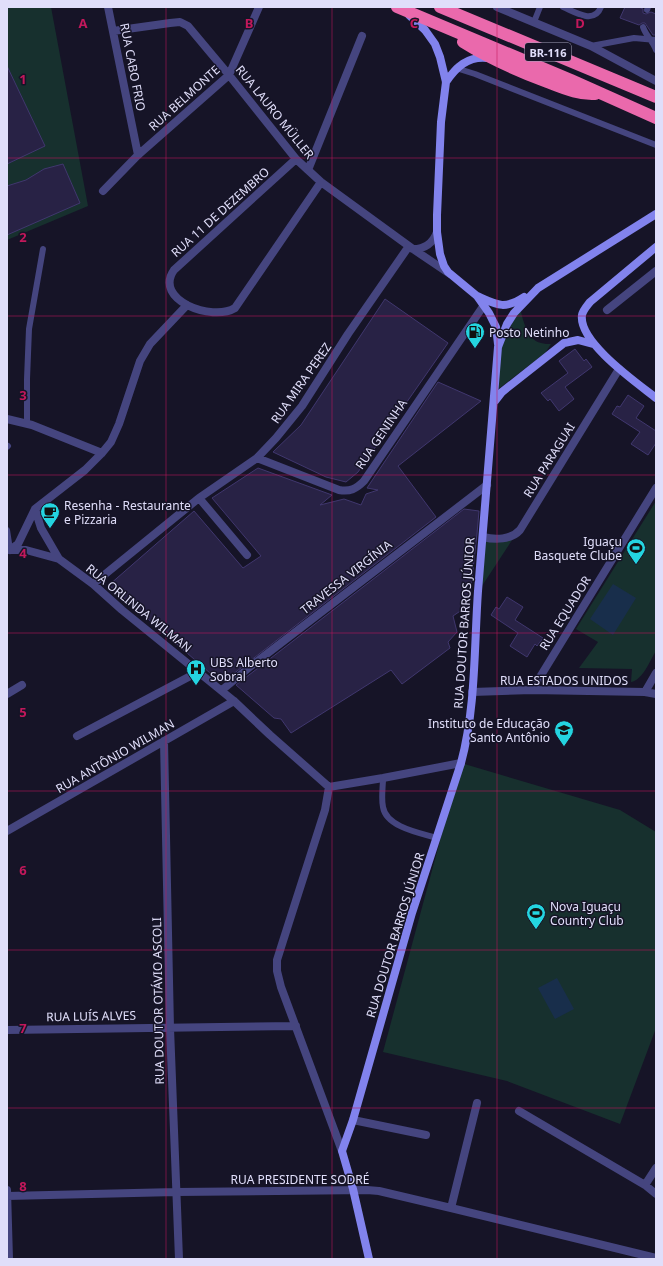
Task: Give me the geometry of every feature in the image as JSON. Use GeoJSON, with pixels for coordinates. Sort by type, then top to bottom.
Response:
{"type":"FeatureCollection","features":[{"type":"Feature","properties":{"kind":"highway","name":"BR-116"},"geometry":{"type":"LineString","coordinates":[[398,7],[656,118]]}},
{"type":"Feature","properties":{"kind":"highway","name":"BR-116"},"geometry":{"type":"LineString","coordinates":[[440,7],[656,97]]}},
{"type":"Feature","properties":{"kind":"highway"},"geometry":{"type":"LineString","coordinates":[[445,27],[454,36],[491,58],[530,75],[577,93],[588,95],[600,94]]}},
{"type":"Feature","properties":{"kind":"main road","name":"RUA LAURO MÜLLER"},"geometry":{"type":"LineString","coordinates":[[398,7],[419,24],[432,40],[440,57],[446,82],[441,122],[436,232],[441,258],[446,269],[451,275],[477,296],[484,305],[496,327],[498,347]]}},
{"type":"Feature","properties":{"kind":"main road","name":"RUA LAURO MÜLLER"},"geometry":{"type":"LineString","coordinates":[[446,82],[456,68],[464,63],[472,59],[482,57],[491,58]]}},
{"type":"Feature","properties":{"kind":"main road","name":"RUA DOUTOR BARROS JÚNIOR"},"geometry":{"type":"LineString","coordinates":[[342,1151],[353,1120],[412,913],[466,744],[472,692],[498,347],[507,324],[514,313],[538,288],[656,214]]}},
{"type":"Feature","properties":{"kind":"main road"},"geometry":{"type":"LineString","coordinates":[[656,247],[592,301],[584,311],[582,319],[586,332],[593,344],[619,369],[656,398]]}},
{"type":"Feature","properties":{"kind":"main road","name":"RUA LAURO MÜLLER"},"geometry":{"type":"LineString","coordinates":[[477,296],[498,305],[509,305],[515,303],[538,288]]}},
{"type":"Feature","properties":{"kind":"main road"},"geometry":{"type":"LineString","coordinates":[[494,402],[502,392],[564,343],[578,340],[593,344]]}},
{"type":"Feature","properties":{"kind":"main road"},"geometry":{"type":"LineString","coordinates":[[342,1151],[353,1189],[368,1259]]}},
{"type":"Feature","properties":{"kind":"street","name":"RUA CABO FRIO"},"geometry":{"type":"LineString","coordinates":[[108,7],[138,155]]}},
{"type":"Feature","properties":{"kind":"street","name":"RUA BELMONTE"},"geometry":{"type":"LineString","coordinates":[[103,191],[138,155],[230,74],[259,7]]}},
{"type":"Feature","properties":{"kind":"street"},"geometry":{"type":"LineString","coordinates":[[497,7],[591,46],[656,81]]}},
{"type":"Feature","properties":{"kind":"street","name":"RUA LAURO MÜLLER"},"geometry":{"type":"LineString","coordinates":[[113,31],[170,22],[180,22],[188,26],[230,74],[296,159],[321,182],[411,248],[451,275]]}},
{"type":"Feature","properties":{"kind":"street"},"geometry":{"type":"LineString","coordinates":[[308,170],[362,36]]}},
{"type":"Feature","properties":{"kind":"street","name":"RUA 11 DE DEZEMBRO"},"geometry":{"type":"LineString","coordinates":[[296,159],[174,270],[170,279],[171,288],[177,298],[187,305],[207,312],[217,313],[230,311],[237,306],[321,182]]}},
{"type":"Feature","properties":{"kind":"street"},"geometry":{"type":"LineString","coordinates":[[411,248],[422,248],[429,244],[433,240],[436,232]]}},
{"type":"Feature","properties":{"kind":"street","name":"RUA MIRA PEREZ"},"geometry":{"type":"LineString","coordinates":[[93,584],[199,498],[257,458],[289,423],[302,406],[348,334],[411,248]]}},
{"type":"Feature","properties":{"kind":"street"},"geometry":{"type":"LineString","coordinates":[[607,310],[656,271]]}},
{"type":"Feature","properties":{"kind":"street"},"geometry":{"type":"LineString","coordinates":[[8,551],[20,540],[35,510],[85,470],[111,442],[118,428],[135,375],[145,352],[150,344],[187,305]]}},
{"type":"Feature","properties":{"kind":"street","name":"RUA GENINHA"},"geometry":{"type":"LineString","coordinates":[[257,458],[340,490],[346,491],[357,487],[364,481],[484,305]]}},
{"type":"Feature","properties":{"kind":"street","name":"RUA PARAGUAI"},"geometry":{"type":"LineString","coordinates":[[483,537],[510,537],[520,530],[619,369]]}},
{"type":"Feature","properties":{"kind":"street"},"geometry":{"type":"LineString","coordinates":[[7,419],[27,424],[102,453]]}},
{"type":"Feature","properties":{"kind":"street","name":"TRAVESSA VIRGÍNIA"},"geometry":{"type":"LineString","coordinates":[[222,690],[251,666],[487,485]]}},
{"type":"Feature","properties":{"kind":"street","name":"RUA EQUADOR"},"geometry":{"type":"LineString","coordinates":[[532,690],[656,488]]}},
{"type":"Feature","properties":{"kind":"street"},"geometry":{"type":"LineString","coordinates":[[199,498],[247,555]]}},
{"type":"Feature","properties":{"kind":"street","name":"RUA ORLINDA WILMAN"},"geometry":{"type":"LineString","coordinates":[[35,510],[41,528],[59,559],[93,584],[198,672],[222,690],[329,787]]}},
{"type":"Feature","properties":{"kind":"street"},"geometry":{"type":"LineString","coordinates":[[8,551],[26,550],[46,554],[59,559]]}},
{"type":"Feature","properties":{"kind":"street"},"geometry":{"type":"LineString","coordinates":[[77,736],[198,672]]}},
{"type":"Feature","properties":{"kind":"street"},"geometry":{"type":"LineString","coordinates":[[645,692],[656,673]]}},
{"type":"Feature","properties":{"kind":"street"},"geometry":{"type":"LineString","coordinates":[[7,694],[22,685]]}},
{"type":"Feature","properties":{"kind":"street","name":"RUA ESTADOS UNIDOS"},"geometry":{"type":"LineString","coordinates":[[472,692],[532,690],[645,692],[656,694]]}},
{"type":"Feature","properties":{"kind":"street","name":"RUA ANTÔNIO WILMAN"},"geometry":{"type":"LineString","coordinates":[[7,831],[234,701]]}},
{"type":"Feature","properties":{"kind":"street","name":"RUA DOUTOR OTÁVIO ASCOLI"},"geometry":{"type":"LineString","coordinates":[[164,741],[170,1028],[178,1259]]}},
{"type":"Feature","properties":{"kind":"street"},"geometry":{"type":"LineString","coordinates":[[342,1151],[281,987],[277,971],[277,960],[325,810],[329,787],[461,763]]}},
{"type":"Feature","properties":{"kind":"street","name":"RUA LUÍS ALVES"},"geometry":{"type":"LineString","coordinates":[[7,1030],[296,1026]]}},
{"type":"Feature","properties":{"kind":"street"},"geometry":{"type":"LineString","coordinates":[[451,1208],[477,1103]]}},
{"type":"Feature","properties":{"kind":"street"},"geometry":{"type":"LineString","coordinates":[[519,1111],[645,1185],[656,1194]]}},
{"type":"Feature","properties":{"kind":"street"},"geometry":{"type":"LineString","coordinates":[[353,1120],[426,1135]]}},
{"type":"Feature","properties":{"kind":"street"},"geometry":{"type":"LineString","coordinates":[[645,1185],[656,1168]]}},
{"type":"Feature","properties":{"kind":"street","name":"RUA PRESIDENTE SODRÉ"},"geometry":{"type":"LineString","coordinates":[[7,1196],[353,1189],[379,1191],[656,1258]]}},
{"type":"Feature","properties":{"kind":"street"},"geometry":{"type":"LineString","coordinates":[[7,1190],[9,1259]]}},
{"type":"Feature","properties":{"kind":"lane"},"geometry":{"type":"LineString","coordinates":[[534,22],[540,7]]}},
{"type":"Feature","properties":{"kind":"lane"},"geometry":{"type":"LineString","coordinates":[[563,7],[587,17],[595,15],[599,12],[601,7]]}},
{"type":"Feature","properties":{"kind":"lane"},"geometry":{"type":"LineString","coordinates":[[643,27],[645,34],[653,39],[656,50]]}},
{"type":"Feature","properties":{"kind":"lane"},"geometry":{"type":"LineString","coordinates":[[591,46],[634,38],[653,39]]}},
{"type":"Feature","properties":{"kind":"lane"},"geometry":{"type":"LineString","coordinates":[[456,68],[475,74],[656,145]]}},
{"type":"Feature","properties":{"kind":"lane"},"geometry":{"type":"LineString","coordinates":[[27,424],[29,329],[42,249]]}},
{"type":"Feature","properties":{"kind":"lane"},"geometry":{"type":"LineString","coordinates":[[7,530],[8,551]]}},
{"type":"Feature","properties":{"kind":"lane"},"geometry":{"type":"LineString","coordinates":[[383,778],[383,808],[388,819],[407,830],[437,838]]}},
{"type":"Feature","properties":{"kind":"green space"},"geometry":{"type":"Polygon","coordinates":[[[7,7],[51,7],[88,206],[7,240],[7,7]]]}},
{"type":"Feature","properties":{"kind":"green space"},"geometry":{"type":"Polygon","coordinates":[[[520,308],[526,329],[532,338],[541,343],[551,344],[545,353],[497,390],[502,343],[520,308]]]}},
{"type":"Feature","properties":{"kind":"green space","name":"Iguaçu Basquete Clube"},"geometry":{"type":"Polygon","coordinates":[[[656,501],[656,651],[643,674],[631,682],[632,669],[579,668],[598,642],[576,629],[656,501]]]}},
{"type":"Feature","properties":{"kind":"green space"},"geometry":{"type":"Polygon","coordinates":[[[516,534],[478,592],[483,537],[516,534]]]}},
{"type":"Feature","properties":{"kind":"green space","name":"Nova Iguaçu Country Club"},"geometry":{"type":"Polygon","coordinates":[[[461,763],[620,810],[656,832],[656,1028],[620,1124],[507,1081],[383,1052],[461,763]]]}},
{"type":"Feature","properties":{"kind":"water"},"geometry":{"type":"Polygon","coordinates":[[[613,584],[636,598],[613,635],[590,619],[613,584]]]}},
{"type":"Feature","properties":{"kind":"water"},"geometry":{"type":"Polygon","coordinates":[[[557,978],[574,1009],[555,1019],[538,988],[557,978]]]}},
{"type":"Feature","properties":{"kind":"building"},"geometry":{"type":"Polygon","coordinates":[[[625,7],[639,7],[643,9],[643,13],[646,14],[651,12],[656,14],[656,35],[653,35],[645,23],[639,25],[620,18],[625,7]]]}},
{"type":"Feature","properties":{"kind":"building"},"geometry":{"type":"Polygon","coordinates":[[[7,66],[45,146],[7,164],[7,66]]]}},
{"type":"Feature","properties":{"kind":"building"},"geometry":{"type":"Polygon","coordinates":[[[63,164],[80,203],[7,235],[7,186],[26,180],[44,169],[63,164]]]}},
{"type":"Feature","properties":{"kind":"building"},"geometry":{"type":"Polygon","coordinates":[[[385,299],[448,343],[358,472],[346,482],[326,477],[273,452],[301,425],[385,299]]]}},
{"type":"Feature","properties":{"kind":"building"},"geometry":{"type":"Polygon","coordinates":[[[575,349],[584,361],[586,359],[592,367],[565,387],[574,399],[559,411],[550,399],[548,401],[541,393],[568,373],[559,361],[575,349]]]}},
{"type":"Feature","properties":{"kind":"building"},"geometry":{"type":"Polygon","coordinates":[[[438,382],[481,401],[398,466],[436,517],[228,678],[224,675],[218,680],[109,585],[194,511],[243,568],[261,556],[212,498],[258,468],[332,495],[320,505],[344,499],[361,505],[366,494],[378,490],[367,488],[438,382]]]}},
{"type":"Feature","properties":{"kind":"building"},"geometry":{"type":"Polygon","coordinates":[[[628,395],[644,406],[636,418],[656,431],[656,443],[648,455],[631,444],[640,432],[612,414],[617,406],[620,407],[628,395]]]}},
{"type":"Feature","properties":{"kind":"building"},"geometry":{"type":"Polygon","coordinates":[[[464,509],[479,511],[477,534],[469,605],[453,616],[457,632],[448,642],[450,648],[402,684],[391,670],[291,733],[281,719],[274,718],[236,685],[464,509]]]}},
{"type":"Feature","properties":{"kind":"building"},"geometry":{"type":"Polygon","coordinates":[[[507,597],[523,607],[515,620],[543,638],[537,646],[535,644],[527,657],[510,646],[518,633],[491,615],[496,607],[499,609],[507,597]]]}},
{"type":"Feature","properties":{"kind":"place","name":"Posto Netinho"},"geometry":{"type":"Point","coordinates":[475,349]}},
{"type":"Feature","properties":{"kind":"place","name":"Resenha - Restaurante e Pizzaria"},"geometry":{"type":"Point","coordinates":[50,529]}},
{"type":"Feature","properties":{"kind":"place","name":"Iguaçu Basquete Clube"},"geometry":{"type":"Point","coordinates":[636,565]}},
{"type":"Feature","properties":{"kind":"place","name":"UBS Alberto Sobral"},"geometry":{"type":"Point","coordinates":[196,686]}},
{"type":"Feature","properties":{"kind":"place","name":"Instituto de Educação Santo Antônio"},"geometry":{"type":"Point","coordinates":[564,747]}},
{"type":"Feature","properties":{"kind":"place","name":"Nova Iguaçu Country Club"},"geometry":{"type":"Point","coordinates":[536,930]}}]}
